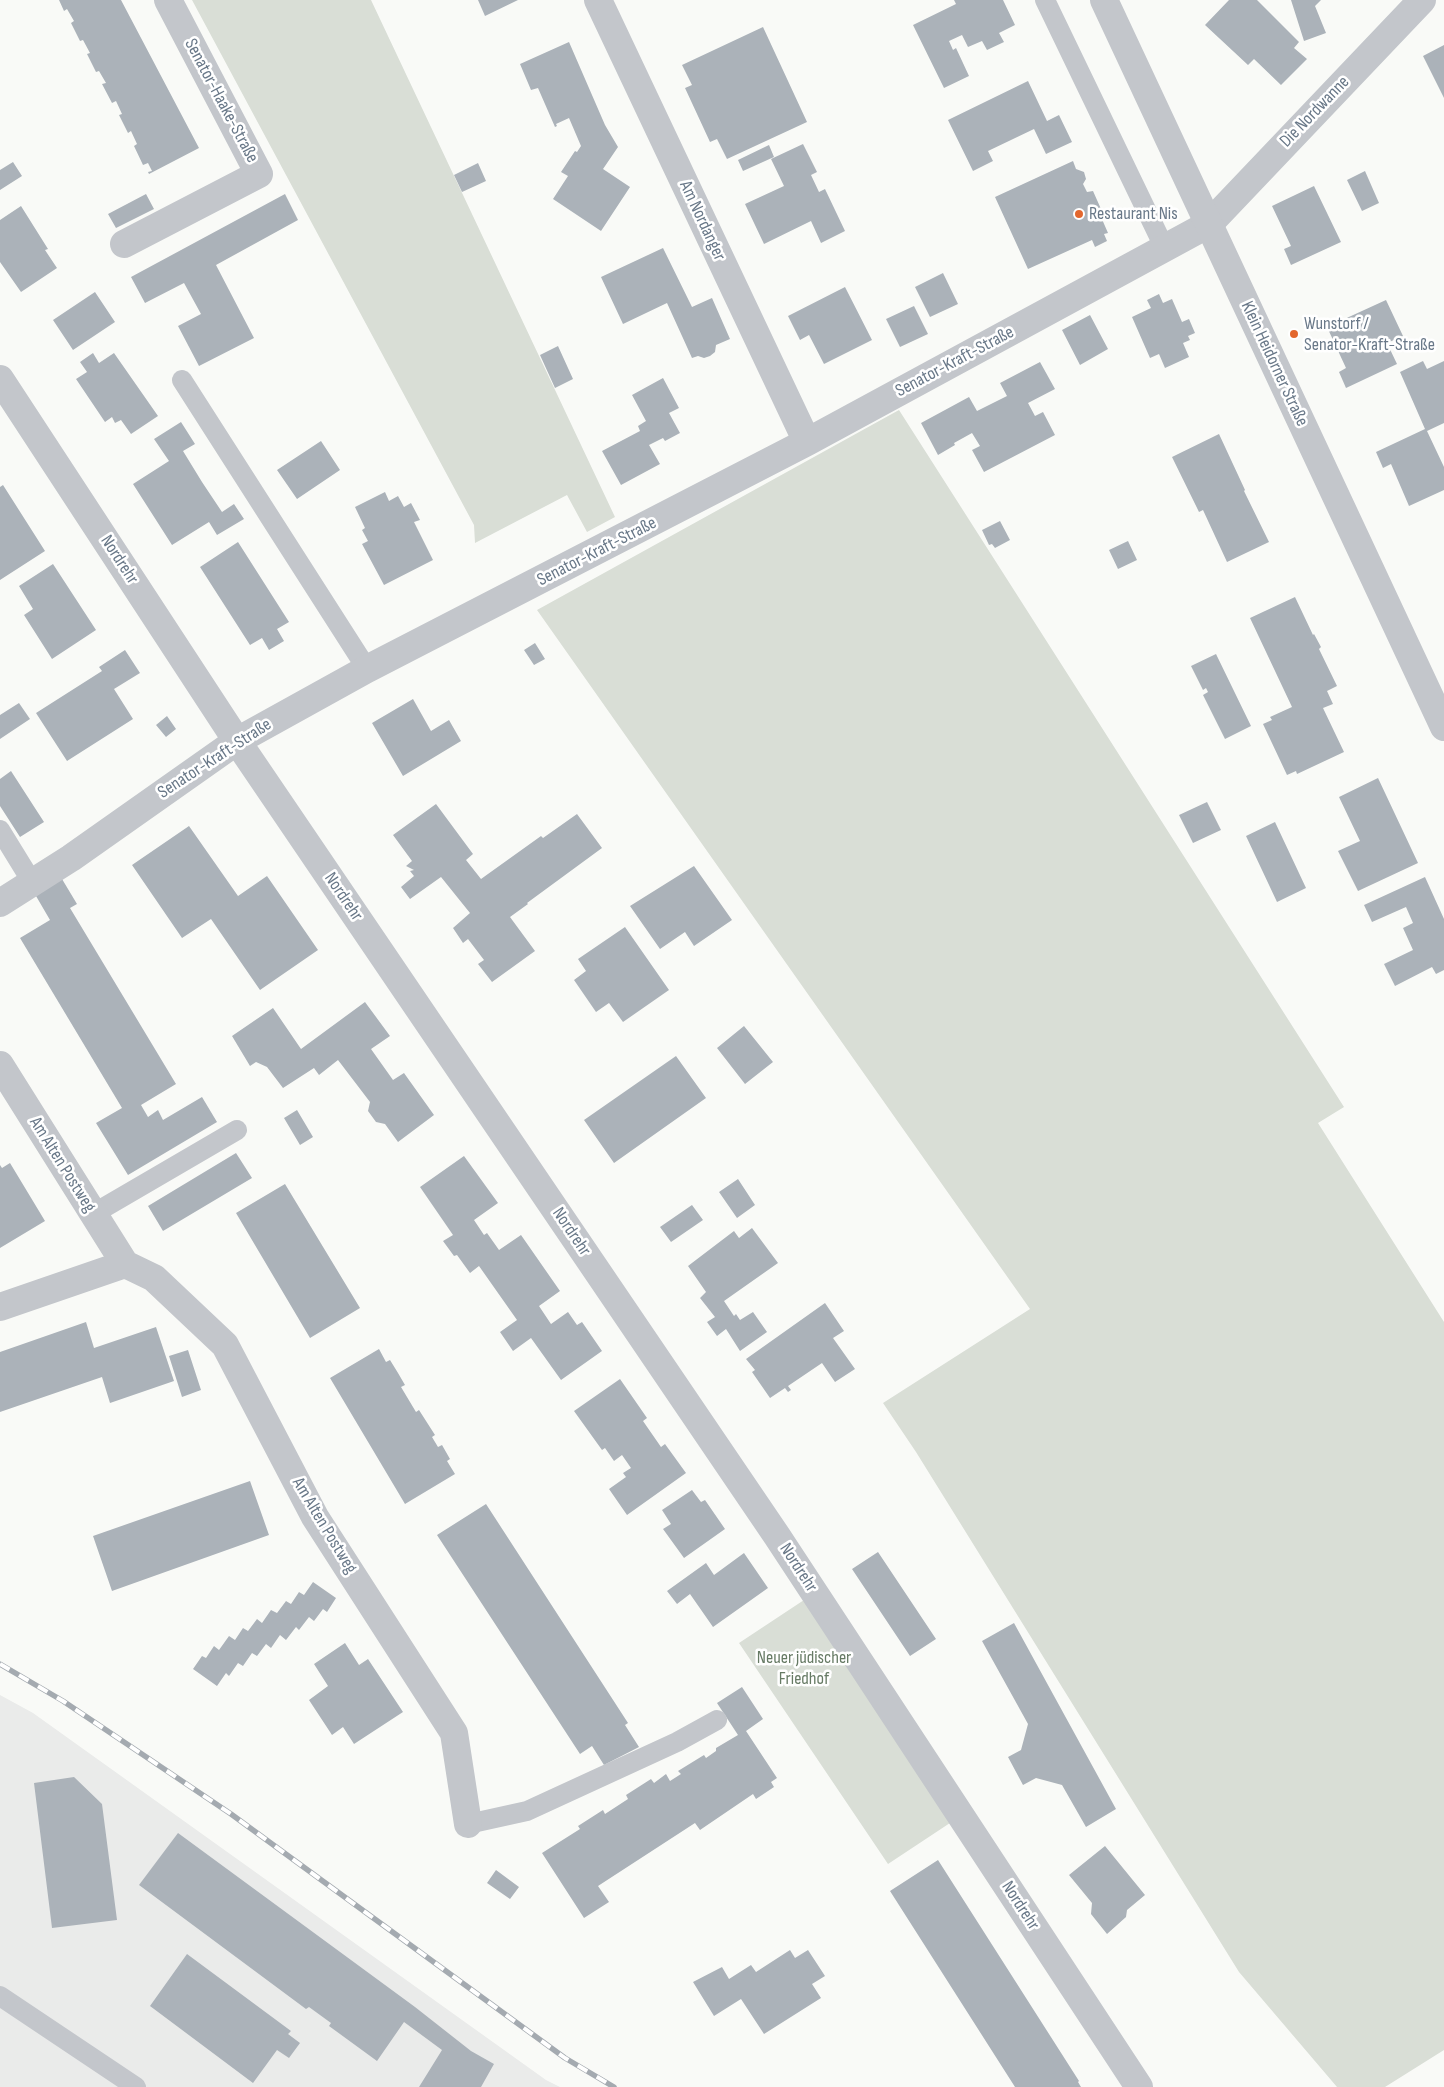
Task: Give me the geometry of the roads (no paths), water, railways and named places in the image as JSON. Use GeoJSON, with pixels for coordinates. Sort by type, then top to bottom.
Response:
{"type":"FeatureCollection","features":[{"type":"Feature","properties":{"kind":"street","name":"Senator-Haake-Straße"},"geometry":{"type":"LineString","coordinates":[[124,244],[259,174],[168,0]]}},
{"type":"Feature","properties":{"kind":"street","name":"Am Nordanger"},"geometry":{"type":"LineString","coordinates":[[598,0],[807,442]]}},
{"type":"Feature","properties":{"kind":"street","name":"Klein Heidorner Straße"},"geometry":{"type":"LineString","coordinates":[[1104,0],[1444,727]]}},
{"type":"Feature","properties":{"kind":"street","name":"Die Nordwanne"},"geometry":{"type":"LineString","coordinates":[[1208,224],[1422,0]]}},
{"type":"Feature","properties":{"kind":"street","name":"Senator-Kraft-Straße"},"geometry":{"type":"LineString","coordinates":[[0,903],[71,858],[237,741],[367,670],[807,442],[1208,224]]}},
{"type":"Feature","properties":{"kind":"street","name":"Nordrehr"},"geometry":{"type":"LineString","coordinates":[[0,379],[237,741],[772,1528],[1139,2087]]}},
{"type":"Feature","properties":{"kind":"street","name":"Am Alten Postweg"},"geometry":{"type":"LineString","coordinates":[[0,1065],[125,1264],[154,1278],[225,1345],[315,1518],[454,1733],[468,1824]]}},
{"type":"Feature","properties":{"kind":"street"},"geometry":{"type":"LineString","coordinates":[[0,1307],[125,1264]]}},
{"type":"Feature","properties":{"kind":"lane"},"geometry":{"type":"LineString","coordinates":[[1044,0],[1165,248]]}},
{"type":"Feature","properties":{"kind":"lane"},"geometry":{"type":"LineString","coordinates":[[182,380],[367,670]]}},
{"type":"Feature","properties":{"kind":"lane"},"geometry":{"type":"LineString","coordinates":[[0,830],[32,882]]}},
{"type":"Feature","properties":{"kind":"lane"},"geometry":{"type":"LineString","coordinates":[[93,1214],[237,1130]]}},
{"type":"Feature","properties":{"kind":"lane"},"geometry":{"type":"LineString","coordinates":[[468,1824],[527,1811],[677,1742],[717,1720]]}},
{"type":"Feature","properties":{"kind":"lane"},"geometry":{"type":"LineString","coordinates":[[0,1996],[136,2087]]}},
{"type":"Feature","properties":{"kind":"railway"},"geometry":{"type":"LineString","coordinates":[[0,1664],[63,1701],[231,1814],[565,2058],[614,2087]]}},
{"type":"Feature","properties":{"kind":"place","name":"Restaurant Nis"},"geometry":{"type":"Point","coordinates":[1079,214]}},
{"type":"Feature","properties":{"kind":"place","name":"Wunstorf / Senator-Kraft-Straße"},"geometry":{"type":"Point","coordinates":[1294,334]}},
{"type":"Feature","properties":{"kind":"park label","name":"Neuer jüdischer Friedhof"},"geometry":{"type":"Point","coordinates":[804,1668]}}]}
